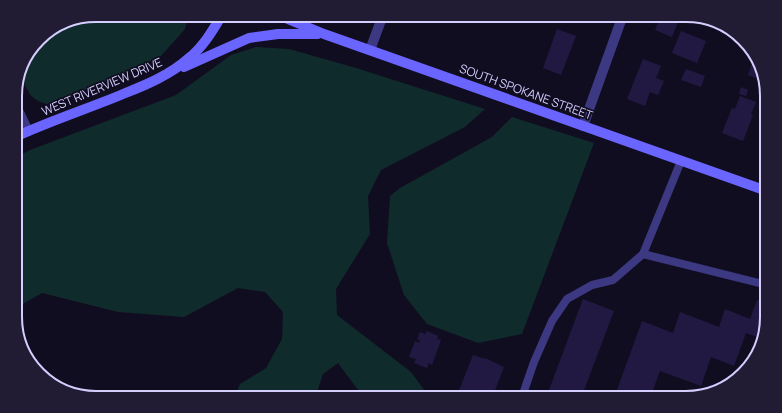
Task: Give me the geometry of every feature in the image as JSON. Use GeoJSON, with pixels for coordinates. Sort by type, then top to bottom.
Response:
{"type":"FeatureCollection","features":[{"type":"Feature","properties":{"kind":"main road","name":"WEST RIVERVIEW DRIVE"},"geometry":{"type":"LineString","coordinates":[[22,134],[153,82],[175,70],[190,58],[207,38],[217,22]]}},
{"type":"Feature","properties":{"kind":"main road","name":"SOUTH SPOKANE STREET"},"geometry":{"type":"LineString","coordinates":[[295,22],[324,34],[681,161],[760,185]]}},
{"type":"Feature","properties":{"kind":"main road"},"geometry":{"type":"LineString","coordinates":[[153,82],[249,38],[278,34],[324,34]]}},
{"type":"Feature","properties":{"kind":"street"},"geometry":{"type":"LineString","coordinates":[[370,50],[380,22]]}},
{"type":"Feature","properties":{"kind":"street"},"geometry":{"type":"LineString","coordinates":[[583,126],[620,22]]}},
{"type":"Feature","properties":{"kind":"street"},"geometry":{"type":"LineString","coordinates":[[22,119],[28,131]]}},
{"type":"Feature","properties":{"kind":"lane"},"geometry":{"type":"LineString","coordinates":[[524,391],[534,362],[552,322],[566,299],[592,285],[613,280],[643,254],[681,161]]}},
{"type":"Feature","properties":{"kind":"lane"},"geometry":{"type":"LineString","coordinates":[[643,254],[760,283]]}},
{"type":"Feature","properties":{"kind":"green space"},"geometry":{"type":"Polygon","coordinates":[[[96,22],[187,22],[185,29],[160,57],[51,105],[38,101],[28,91],[23,81],[34,55],[51,37],[68,28],[81,23],[96,22]]]}},
{"type":"Feature","properties":{"kind":"green space"},"geometry":{"type":"Polygon","coordinates":[[[256,47],[289,49],[356,68],[485,109],[465,127],[381,170],[368,196],[370,234],[336,289],[337,315],[411,372],[425,391],[359,391],[338,363],[323,374],[317,391],[237,391],[240,384],[266,368],[282,339],[283,312],[265,292],[238,288],[184,317],[118,312],[42,293],[22,305],[22,154],[176,95],[231,55],[256,47]]]}},
{"type":"Feature","properties":{"kind":"green space"},"geometry":{"type":"Polygon","coordinates":[[[512,117],[594,143],[522,334],[478,343],[427,324],[404,295],[387,243],[390,196],[400,188],[492,137],[512,117]]]}},
{"type":"Feature","properties":{"kind":"building"},"geometry":{"type":"Polygon","coordinates":[[[658,22],[678,22],[672,37],[655,30],[658,22]]]}},
{"type":"Feature","properties":{"kind":"building"},"geometry":{"type":"Polygon","coordinates":[[[557,29],[576,36],[561,75],[543,68],[557,29]]]}},
{"type":"Feature","properties":{"kind":"building"},"geometry":{"type":"Polygon","coordinates":[[[681,31],[706,41],[697,63],[672,53],[681,31]]]}},
{"type":"Feature","properties":{"kind":"building"},"geometry":{"type":"Polygon","coordinates":[[[643,59],[661,66],[656,78],[664,81],[658,95],[650,92],[645,106],[627,99],[643,59]]]}},
{"type":"Feature","properties":{"kind":"building"},"geometry":{"type":"Polygon","coordinates":[[[752,63],[757,78],[748,75],[752,63]]]}},
{"type":"Feature","properties":{"kind":"building"},"geometry":{"type":"Polygon","coordinates":[[[686,69],[705,76],[701,87],[681,80],[686,69]]]}},
{"type":"Feature","properties":{"kind":"building"},"geometry":{"type":"Polygon","coordinates":[[[741,87],[748,90],[746,96],[739,94],[741,87]]]}},
{"type":"Feature","properties":{"kind":"building"},"geometry":{"type":"Polygon","coordinates":[[[740,96],[756,102],[751,114],[753,115],[743,141],[722,133],[732,108],[735,109],[740,96]]]}},
{"type":"Feature","properties":{"kind":"building"},"geometry":{"type":"Polygon","coordinates":[[[583,299],[614,311],[584,391],[549,391],[583,299]]]}},
{"type":"Feature","properties":{"kind":"building"},"geometry":{"type":"Polygon","coordinates":[[[757,300],[760,301],[760,317],[757,337],[746,333],[734,366],[711,357],[701,386],[660,371],[653,391],[617,391],[642,321],[673,333],[680,312],[719,327],[725,309],[750,319],[757,300]]]}},
{"type":"Feature","properties":{"kind":"building"},"geometry":{"type":"Polygon","coordinates":[[[427,331],[438,336],[437,339],[441,340],[432,365],[429,363],[427,368],[414,363],[416,359],[409,357],[415,341],[419,343],[420,340],[417,339],[420,332],[425,334],[427,331]]]}},
{"type":"Feature","properties":{"kind":"building"},"geometry":{"type":"Polygon","coordinates":[[[473,355],[485,358],[504,367],[495,391],[459,391],[473,355]]]}}]}
